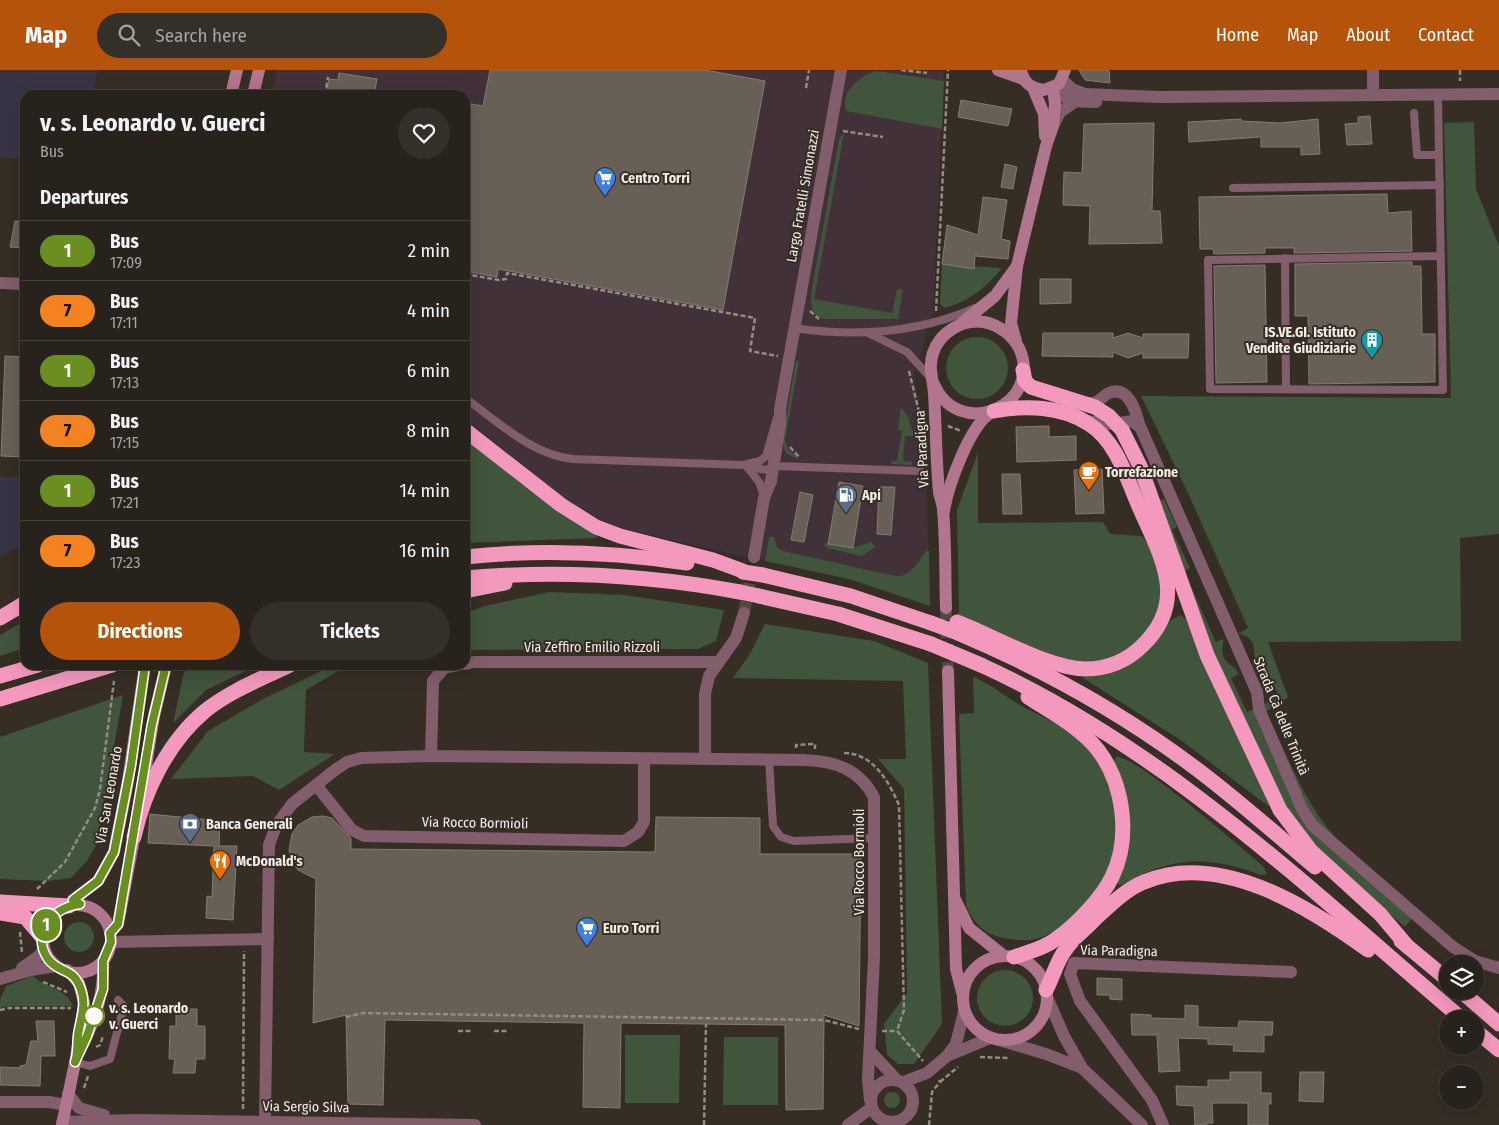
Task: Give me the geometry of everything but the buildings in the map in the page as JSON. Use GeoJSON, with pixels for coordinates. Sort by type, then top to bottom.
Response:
{"type":"FeatureCollection","features":[{"type":"Feature","properties":{"kind":"highway"},"geometry":{"type":"LineString","coordinates":[[1023,370],[1025,381],[1031,388],[1088,404],[1102,410],[1117,424],[1131,445],[1140,466],[1208,655],[1280,810],[1311,852],[1380,914],[1408,947]]}},
{"type":"Feature","properties":{"kind":"highway"},"geometry":{"type":"LineString","coordinates":[[470,557],[530,553],[592,554],[675,561],[750,573],[829,590],[930,618],[1049,661],[1084,668],[1101,668],[1124,660],[1143,645],[1161,623],[1168,605],[1168,585],[1147,526],[1110,445],[1096,429],[1079,418],[1049,409],[994,411]]}},
{"type":"Feature","properties":{"kind":"highway"},"geometry":{"type":"LineString","coordinates":[[470,434],[561,505],[596,527],[624,538],[713,560],[750,573]]}},
{"type":"Feature","properties":{"kind":"highway"},"geometry":{"type":"LineString","coordinates":[[470,578],[577,574],[654,579],[740,592],[838,614],[931,644],[982,665],[1088,721],[1178,781],[1214,808],[1451,1010]]}},
{"type":"Feature","properties":{"kind":"highway"},"geometry":{"type":"LineString","coordinates":[[470,589],[577,574]]}},
{"type":"Feature","properties":{"kind":"highway"},"geometry":{"type":"LineString","coordinates":[[0,618],[20,606]]}},
{"type":"Feature","properties":{"kind":"highway"},"geometry":{"type":"LineString","coordinates":[[958,628],[1059,681],[1162,744],[1216,784],[1439,973]]}},
{"type":"Feature","properties":{"kind":"highway"},"geometry":{"type":"LineString","coordinates":[[982,665],[1074,727],[1092,743],[1112,776],[1122,812],[1122,833],[1118,860],[1112,877],[1101,895],[1057,939],[1009,956]]}},
{"type":"Feature","properties":{"kind":"highway"},"geometry":{"type":"LineString","coordinates":[[0,676],[21,670]]}},
{"type":"Feature","properties":{"kind":"highway"},"geometry":{"type":"LineString","coordinates":[[0,699],[95,670]]}},
{"type":"Feature","properties":{"kind":"highway"},"geometry":{"type":"LineString","coordinates":[[134,837],[140,815],[155,777],[171,750],[187,729],[218,703],[281,670]]}},
{"type":"Feature","properties":{"kind":"highway"},"geometry":{"type":"LineString","coordinates":[[0,708],[15,703],[42,687]]}},
{"type":"Feature","properties":{"kind":"highway"},"geometry":{"type":"LineString","coordinates":[[1047,994],[1065,949],[1121,896],[1144,882],[1178,874],[1222,874],[1271,891],[1333,925],[1450,1010]]}},
{"type":"Feature","properties":{"kind":"highway"},"geometry":{"type":"LineString","coordinates":[[0,902],[75,905]]}},
{"type":"Feature","properties":{"kind":"highway"},"geometry":{"type":"LineString","coordinates":[[0,913],[24,917],[43,943]]}},
{"type":"Feature","properties":{"kind":"highway"},"geometry":{"type":"LineString","coordinates":[[1471,1000],[1499,1024]]}},
{"type":"Feature","properties":{"kind":"highway"},"geometry":{"type":"LineString","coordinates":[[1484,1038],[1499,1050]]}},
{"type":"Feature","properties":{"kind":"street"},"geometry":{"type":"LineString","coordinates":[[233,90],[237,70]]}},
{"type":"Feature","properties":{"kind":"street"},"geometry":{"type":"LineString","coordinates":[[254,90],[259,70]]}},
{"type":"Feature","properties":{"kind":"street","name":"Largo Fratelli Simonazzi"},"geometry":{"type":"LineString","coordinates":[[754,556],[764,498],[773,468],[780,425],[780,409],[841,70]]}},
{"type":"Feature","properties":{"kind":"street"},"geometry":{"type":"LineString","coordinates":[[998,70],[1022,74]]}},
{"type":"Feature","properties":{"kind":"street"},"geometry":{"type":"LineString","coordinates":[[1373,70],[1374,95]]}},
{"type":"Feature","properties":{"kind":"street","name":"Via Paradigna"},"geometry":{"type":"LineString","coordinates":[[1022,74],[1033,88],[1044,114],[1046,146]]}},
{"type":"Feature","properties":{"kind":"street"},"geometry":{"type":"LineString","coordinates":[[1060,79],[1072,89],[1085,94],[1159,97]]}},
{"type":"Feature","properties":{"kind":"street"},"geometry":{"type":"LineString","coordinates":[[1033,88],[1044,90],[1060,79]]}},
{"type":"Feature","properties":{"kind":"street"},"geometry":{"type":"LineString","coordinates":[[1060,79],[1062,97],[1076,101],[1159,97],[1499,94]]}},
{"type":"Feature","properties":{"kind":"street","name":"Via Paradigna"},"geometry":{"type":"LineString","coordinates":[[1053,126],[1060,79]]}},
{"type":"Feature","properties":{"kind":"street","name":"Via Paradigna"},"geometry":{"type":"LineString","coordinates":[[943,514],[954,477],[972,435],[981,420],[1007,403],[1017,392],[1023,370],[1011,323],[1017,266],[1046,146],[1053,126],[1060,112],[1076,101]]}},
{"type":"Feature","properties":{"kind":"street","name":"Via Paradigna"},"geometry":{"type":"LineString","coordinates":[[946,608],[943,514],[939,491],[933,382],[930,367],[933,352],[941,339],[952,328],[992,299],[1013,274],[1017,266]]}},
{"type":"Feature","properties":{"kind":"street"},"geometry":{"type":"LineString","coordinates":[[0,283],[20,284]]}},
{"type":"Feature","properties":{"kind":"street"},"geometry":{"type":"LineString","coordinates":[[952,328],[974,322],[990,324],[1010,335],[1018,348]]}},
{"type":"Feature","properties":{"kind":"street","name":"Via Paradigna"},"geometry":{"type":"LineString","coordinates":[[933,382],[940,396],[957,410],[972,414],[994,411]]}},
{"type":"Feature","properties":{"kind":"street","name":"Strada Cà delle Trinità"},"geometry":{"type":"LineString","coordinates":[[1088,404],[1097,403],[1109,393],[1122,393],[1134,407],[1140,426],[1257,692],[1259,709],[1308,820],[1320,833],[1453,947],[1475,961],[1499,968]]}},
{"type":"Feature","properties":{"kind":"street"},"geometry":{"type":"LineString","coordinates":[[1079,418],[1090,422],[1117,424],[1132,421],[1140,426]]}},
{"type":"Feature","properties":{"kind":"street"},"geometry":{"type":"LineString","coordinates":[[705,760],[705,694],[709,676],[739,632],[744,613]]}},
{"type":"Feature","properties":{"kind":"street","name":"Via Zeffiro Emilio Rizzoli"},"geometry":{"type":"LineString","coordinates":[[470,663],[719,662]]}},
{"type":"Feature","properties":{"kind":"street"},"geometry":{"type":"LineString","coordinates":[[75,1062],[87,1036],[103,989],[103,961],[118,924],[152,724],[165,670]]}},
{"type":"Feature","properties":{"kind":"street"},"geometry":{"type":"LineString","coordinates":[[431,756],[433,681],[442,670]]}},
{"type":"Feature","properties":{"kind":"street"},"geometry":{"type":"LineString","coordinates":[[848,1125],[871,1104],[875,1087],[881,1082],[900,1081],[927,1073],[947,1056],[956,1044],[964,1012],[962,992],[956,969],[948,671]]}},
{"type":"Feature","properties":{"kind":"street","name":"Via San Leonardo"},"geometry":{"type":"LineString","coordinates":[[75,905],[73,900],[98,881],[109,864],[116,845],[144,672]]}},
{"type":"Feature","properties":{"kind":"street","name":"Via Rocco Bormioli"},"geometry":{"type":"LineString","coordinates":[[265,1122],[269,845],[276,826],[292,804],[347,762],[361,758],[431,756],[816,760],[836,764],[852,772],[866,783],[874,797],[874,956],[868,1079],[871,1104]]}},
{"type":"Feature","properties":{"kind":"street","name":"Via Rocco Bormioli"},"geometry":{"type":"LineString","coordinates":[[316,785],[352,830],[364,836],[624,841],[638,832],[644,822],[644,759]]}},
{"type":"Feature","properties":{"kind":"street"},"geometry":{"type":"LineString","coordinates":[[954,894],[968,928],[1009,956],[1029,963],[1040,975],[1064,1036],[1082,1068],[1142,1125]]}},
{"type":"Feature","properties":{"kind":"street"},"geometry":{"type":"LineString","coordinates":[[29,968],[39,956],[49,919],[56,912],[75,905],[98,912],[107,924],[111,938]]}},
{"type":"Feature","properties":{"kind":"street"},"geometry":{"type":"LineString","coordinates":[[111,938],[156,940],[268,939]]}},
{"type":"Feature","properties":{"kind":"street"},"geometry":{"type":"LineString","coordinates":[[43,943],[48,958],[79,983],[84,999],[75,1062],[62,1123]]}},
{"type":"Feature","properties":{"kind":"street"},"geometry":{"type":"LineString","coordinates":[[962,992],[967,978],[976,966],[989,959],[1009,956]]}},
{"type":"Feature","properties":{"kind":"street"},"geometry":{"type":"LineString","coordinates":[[0,978],[29,968],[61,968],[76,973],[87,972],[97,968],[103,961]]}},
{"type":"Feature","properties":{"kind":"street","name":"Via Paradigna"},"geometry":{"type":"LineString","coordinates":[[1163,1125],[1152,1100],[1080,1001],[1070,974],[1074,963],[1291,972]]}},
{"type":"Feature","properties":{"kind":"street"},"geometry":{"type":"LineString","coordinates":[[947,1056],[994,1039],[1013,1040],[1027,1034],[1038,1024],[1045,1012],[1047,994]]}},
{"type":"Feature","properties":{"kind":"street"},"geometry":{"type":"LineString","coordinates":[[964,1012],[970,1023],[979,1032],[994,1039],[1046,1054],[1082,1068]]}},
{"type":"Feature","properties":{"kind":"street"},"geometry":{"type":"LineString","coordinates":[[870,1051],[912,1093],[912,1107]]}},
{"type":"Feature","properties":{"kind":"street"},"geometry":{"type":"LineString","coordinates":[[871,1104],[875,1114],[884,1123],[903,1119],[912,1107],[927,1073]]}},
{"type":"Feature","properties":{"kind":"street"},"geometry":{"type":"LineString","coordinates":[[0,1102],[49,1102],[67,1099]]}},
{"type":"Feature","properties":{"kind":"street","name":"Via Sergio Silva"},"geometry":{"type":"LineString","coordinates":[[67,1099],[79,1108],[90,1112],[136,1120]]}},
{"type":"Feature","properties":{"kind":"street","name":"Via Sergio Silva"},"geometry":{"type":"LineString","coordinates":[[62,1123],[136,1120],[475,1125]]}},
{"type":"Feature","properties":{"kind":"lane"},"geometry":{"type":"LineString","coordinates":[[1438,95],[1440,185],[1443,390],[1210,389],[1208,260],[1441,256]]}},
{"type":"Feature","properties":{"kind":"lane"},"geometry":{"type":"LineString","coordinates":[[1414,113],[1416,155],[1439,155]]}},
{"type":"Feature","properties":{"kind":"lane"},"geometry":{"type":"LineString","coordinates":[[1233,188],[1440,185]]}},
{"type":"Feature","properties":{"kind":"lane"},"geometry":{"type":"LineString","coordinates":[[1285,258],[1286,389]]}},
{"type":"Feature","properties":{"kind":"lane"},"geometry":{"type":"LineString","coordinates":[[794,328],[866,333],[934,323],[965,312],[992,299]]}},
{"type":"Feature","properties":{"kind":"lane"},"geometry":{"type":"LineString","coordinates":[[866,333],[907,352],[925,369],[933,382]]}},
{"type":"Feature","properties":{"kind":"lane"},"geometry":{"type":"LineString","coordinates":[[470,402],[527,443],[562,457],[745,467],[773,468],[797,466],[920,471]]}},
{"type":"Feature","properties":{"kind":"lane"},"geometry":{"type":"LineString","coordinates":[[745,467],[760,461],[767,454],[773,426],[780,409]]}},
{"type":"Feature","properties":{"kind":"lane"},"geometry":{"type":"LineString","coordinates":[[745,467],[759,482],[764,498]]}},
{"type":"Feature","properties":{"kind":"lane"},"geometry":{"type":"LineString","coordinates":[[769,760],[773,826],[782,837],[794,841],[874,838]]}},
{"type":"Feature","properties":{"kind":"lane"},"geometry":{"type":"LineString","coordinates":[[75,1062],[90,1066],[110,1059],[124,1006],[118,1000]]}},
{"type":"Feature","properties":{"kind":"path"},"geometry":{"type":"LineString","coordinates":[[806,88],[809,70]]}},
{"type":"Feature","properties":{"kind":"path"},"geometry":{"type":"LineString","coordinates":[[901,70],[928,73]]}},
{"type":"Feature","properties":{"kind":"path"},"geometry":{"type":"LineString","coordinates":[[947,80],[948,70]]}},
{"type":"Feature","properties":{"kind":"path"},"geometry":{"type":"LineString","coordinates":[[326,90],[328,77]]}},
{"type":"Feature","properties":{"kind":"path"},"geometry":{"type":"LineString","coordinates":[[838,134],[847,130],[883,136]]}},
{"type":"Feature","properties":{"kind":"path"},"geometry":{"type":"LineString","coordinates":[[470,275],[499,280],[506,279],[507,274],[755,318],[750,351],[782,356]]}},
{"type":"Feature","properties":{"kind":"path"},"geometry":{"type":"LineString","coordinates":[[809,307],[815,317],[822,321]]}},
{"type":"Feature","properties":{"kind":"path"},"geometry":{"type":"LineString","coordinates":[[935,426],[948,426],[972,435]]}},
{"type":"Feature","properties":{"kind":"path"},"geometry":{"type":"LineString","coordinates":[[787,442],[792,450],[799,455],[797,466]]}},
{"type":"Feature","properties":{"kind":"path"},"geometry":{"type":"LineString","coordinates":[[35,903],[37,890],[65,862],[97,804],[114,681]]}},
{"type":"Feature","properties":{"kind":"path"},"geometry":{"type":"LineString","coordinates":[[796,752],[796,745],[815,744],[815,753]]}},
{"type":"Feature","properties":{"kind":"path"},"geometry":{"type":"LineString","coordinates":[[840,753],[847,753],[872,764],[890,784],[899,805],[904,1010],[896,1031]]}},
{"type":"Feature","properties":{"kind":"path"},"geometry":{"type":"LineString","coordinates":[[24,917],[20,934],[22,953],[29,968],[41,980],[61,988],[70,995]]}},
{"type":"Feature","properties":{"kind":"path"},"geometry":{"type":"LineString","coordinates":[[234,951],[244,951],[244,1108],[236,1116],[236,1121]]}},
{"type":"Feature","properties":{"kind":"path"},"geometry":{"type":"LineString","coordinates":[[0,1010],[9,1008],[75,1008],[75,1006]]}},
{"type":"Feature","properties":{"kind":"path"},"geometry":{"type":"LineString","coordinates":[[346,1017],[363,1013],[824,1020]]}},
{"type":"Feature","properties":{"kind":"path"},"geometry":{"type":"LineString","coordinates":[[704,1125],[706,1024]]}},
{"type":"Feature","properties":{"kind":"path"},"geometry":{"type":"LineString","coordinates":[[458,1031],[471,1031]]}},
{"type":"Feature","properties":{"kind":"path"},"geometry":{"type":"LineString","coordinates":[[494,1031],[507,1031]]}},
{"type":"Feature","properties":{"kind":"path"},"geometry":{"type":"LineString","coordinates":[[979,1057],[1015,1059]]}},
{"type":"Feature","properties":{"kind":"path"},"geometry":{"type":"LineString","coordinates":[[940,1082],[962,1063]]}},
{"type":"Feature","properties":{"kind":"shaded area"},"geometry":{"type":"Polygon","coordinates":[[[0,70],[97,70],[95,90],[20,90],[20,159],[0,157],[0,70]]]}},
{"type":"Feature","properties":{"kind":"shaded area"},"geometry":{"type":"Polygon","coordinates":[[[277,70],[944,71],[933,312],[914,374],[925,441],[930,606],[870,584],[828,573],[746,557],[609,525],[583,513],[558,494],[470,423],[470,90],[272,90],[277,70]]]}},
{"type":"Feature","properties":{"kind":"shaded area"},"geometry":{"type":"Polygon","coordinates":[[[0,477],[20,477],[20,546],[0,557],[0,477]]]}},
{"type":"Feature","properties":{"kind":"green space"},"geometry":{"type":"Polygon","coordinates":[[[877,71],[944,81],[942,129],[847,111],[845,98],[848,91],[858,80],[877,71]]]}},
{"type":"Feature","properties":{"kind":"green space"},"geometry":{"type":"Polygon","coordinates":[[[1474,122],[1476,189],[1499,246],[1499,534],[1460,538],[1461,641],[1268,642],[1288,697],[1277,706],[1266,711],[1305,793],[1335,837],[1314,823],[1263,705],[1279,697],[1264,663],[1257,666],[1252,642],[1249,638],[1238,634],[1248,628],[1188,493],[1141,396],[1451,398],[1444,123],[1474,122]]]}},
{"type":"Feature","properties":{"kind":"green space"},"geometry":{"type":"Polygon","coordinates":[[[844,133],[814,299],[892,313],[897,289],[903,290],[898,319],[826,319],[818,316],[812,307],[811,294],[839,139],[844,133]]]}},
{"type":"Feature","properties":{"kind":"green space"},"geometry":{"type":"Polygon","coordinates":[[[942,264],[1002,268],[990,281],[969,298],[945,308],[940,304],[942,264]]]}},
{"type":"Feature","properties":{"kind":"green space"},"geometry":{"type":"Polygon","coordinates":[[[971,337],[983,337],[999,346],[1006,356],[1008,368],[1006,380],[999,390],[983,399],[971,399],[960,394],[951,385],[946,374],[946,362],[951,351],[960,342],[971,337]]]}},
{"type":"Feature","properties":{"kind":"green space"},"geometry":{"type":"Polygon","coordinates":[[[796,361],[799,362],[785,440],[788,449],[797,459],[786,453],[782,441],[796,361]]]}},
{"type":"Feature","properties":{"kind":"green space"},"geometry":{"type":"Polygon","coordinates":[[[901,407],[908,417],[914,436],[905,436],[903,461],[912,462],[912,465],[891,464],[892,461],[897,461],[902,431],[898,430],[901,407]]]}},
{"type":"Feature","properties":{"kind":"green space"},"geometry":{"type":"Polygon","coordinates":[[[470,442],[558,511],[596,534],[597,538],[470,543],[470,442]]]}},
{"type":"Feature","properties":{"kind":"green space"},"geometry":{"type":"Polygon","coordinates":[[[978,452],[978,523],[1103,522],[1110,534],[1142,536],[1157,563],[1162,595],[1157,614],[1142,637],[1124,653],[1106,660],[1086,662],[1066,659],[1044,652],[957,616],[959,612],[957,510],[978,452]]]}},
{"type":"Feature","properties":{"kind":"green space"},"geometry":{"type":"Polygon","coordinates":[[[1164,499],[1177,527],[1172,530],[1190,568],[1184,571],[1216,642],[1223,639],[1222,652],[1224,659],[1239,674],[1231,678],[1247,712],[1254,709],[1295,802],[1413,917],[1405,927],[1352,881],[1306,836],[1283,801],[1219,669],[1158,500],[1164,499]]]}},
{"type":"Feature","properties":{"kind":"green space"},"geometry":{"type":"Polygon","coordinates":[[[769,537],[774,537],[777,548],[783,551],[895,576],[906,574],[917,564],[926,551],[929,551],[930,606],[849,579],[765,561],[769,537]]]}},
{"type":"Feature","properties":{"kind":"green space"},"geometry":{"type":"Polygon","coordinates":[[[826,542],[853,548],[871,542],[875,547],[862,556],[827,548],[824,545],[826,542]]]}},
{"type":"Feature","properties":{"kind":"green space"},"geometry":{"type":"Polygon","coordinates":[[[550,592],[625,595],[724,610],[716,641],[698,649],[470,650],[470,611],[485,606],[550,592]]]}},
{"type":"Feature","properties":{"kind":"green space"},"geometry":{"type":"Polygon","coordinates":[[[1180,615],[1185,618],[1270,805],[1268,806],[1182,741],[1083,678],[1162,632],[1171,620],[1180,615]]]}},
{"type":"Feature","properties":{"kind":"green space"},"geometry":{"type":"Polygon","coordinates":[[[20,624],[20,650],[0,656],[0,635],[20,624]]]}},
{"type":"Feature","properties":{"kind":"green space"},"geometry":{"type":"Polygon","coordinates":[[[765,624],[874,641],[928,663],[942,1024],[914,1064],[898,1064],[887,1055],[884,1024],[907,993],[904,789],[878,759],[906,759],[903,681],[733,678],[750,654],[765,624]]]}},
{"type":"Feature","properties":{"kind":"green space"},"geometry":{"type":"Polygon","coordinates":[[[191,670],[248,670],[206,690],[173,723],[184,672],[191,670]]]}},
{"type":"Feature","properties":{"kind":"green space"},"geometry":{"type":"Polygon","coordinates":[[[324,670],[340,670],[306,690],[304,752],[335,754],[279,790],[253,776],[171,779],[208,731],[263,699],[324,670]]]}},
{"type":"Feature","properties":{"kind":"green space"},"geometry":{"type":"Polygon","coordinates":[[[973,677],[1069,731],[1088,749],[1108,782],[1116,820],[1116,839],[1113,857],[1106,875],[1096,891],[1079,909],[1058,928],[1043,937],[1016,940],[991,934],[976,923],[966,905],[959,714],[974,713],[973,677]]]}},
{"type":"Feature","properties":{"kind":"green space"},"geometry":{"type":"Polygon","coordinates":[[[123,695],[97,843],[87,861],[71,878],[48,881],[0,879],[0,737],[123,695]]]}},
{"type":"Feature","properties":{"kind":"green space"},"geometry":{"type":"Polygon","coordinates":[[[1116,757],[1126,760],[1143,770],[1213,823],[1263,866],[1267,874],[1261,875],[1225,864],[1190,862],[1157,868],[1122,885],[1118,885],[1114,761],[1116,757]]]}},
{"type":"Feature","properties":{"kind":"green space"},"geometry":{"type":"Polygon","coordinates":[[[79,922],[90,926],[94,937],[90,948],[79,952],[68,948],[64,937],[68,926],[79,922]]]}},
{"type":"Feature","properties":{"kind":"green space"},"geometry":{"type":"Polygon","coordinates":[[[1005,970],[1020,975],[1028,983],[1033,998],[1028,1013],[1020,1021],[1005,1026],[990,1021],[982,1013],[977,998],[982,983],[990,975],[1005,970]]]}},
{"type":"Feature","properties":{"kind":"green space"},"geometry":{"type":"Polygon","coordinates":[[[33,976],[65,995],[73,1006],[8,1006],[0,1008],[0,1000],[6,986],[33,976]]]}},
{"type":"Feature","properties":{"kind":"green space"},"geometry":{"type":"Polygon","coordinates":[[[625,1035],[680,1035],[679,1103],[625,1103],[625,1035]]]}},
{"type":"Feature","properties":{"kind":"green space"},"geometry":{"type":"Polygon","coordinates":[[[724,1037],[778,1037],[778,1105],[723,1105],[724,1037]]]}},
{"type":"Feature","properties":{"kind":"green space"},"geometry":{"type":"Polygon","coordinates":[[[889,1092],[895,1092],[900,1097],[898,1106],[889,1108],[884,1103],[884,1097],[889,1092]]]}},
{"type":"Feature","properties":{"kind":"tunnel"},"geometry":{"type":"LineString","coordinates":[[744,613],[754,557]]}},
{"type":"Feature","properties":{"kind":"tunnel"},"geometry":{"type":"LineString","coordinates":[[946,608],[948,671]]}},
{"type":"Feature","properties":{"kind":"bus line","name":"1"},"geometry":{"type":"LineString","coordinates":[[144,670],[131,765],[118,839],[112,858],[98,881],[73,900],[80,904],[65,907],[49,919],[42,937],[48,958],[56,966],[71,972],[79,983],[83,994],[84,1007],[78,1033],[75,1062],[87,1036],[103,989],[103,961],[108,953],[111,942],[110,933],[118,924],[131,860],[152,724],[165,670]]}},
{"type":"Feature","properties":{"kind":"place","name":"Centro Torri"},"geometry":{"type":"Point","coordinates":[605,197]}},
{"type":"Feature","properties":{"kind":"place","name":"IS.VE.GI. Istituto Vendite Giudiziarie"},"geometry":{"type":"Point","coordinates":[1372,359]}},
{"type":"Feature","properties":{"kind":"place","name":"Torrefazione"},"geometry":{"type":"Point","coordinates":[1089,491]}},
{"type":"Feature","properties":{"kind":"place","name":"Api"},"geometry":{"type":"Point","coordinates":[846,514]}},
{"type":"Feature","properties":{"kind":"place","name":"Banca Generali"},"geometry":{"type":"Point","coordinates":[190,843]}},
{"type":"Feature","properties":{"kind":"place","name":"McDonald's"},"geometry":{"type":"Point","coordinates":[220,880]}},
{"type":"Feature","properties":{"kind":"place","name":"Euro Torri"},"geometry":{"type":"Point","coordinates":[587,947]}},
{"type":"Feature","properties":{"kind":"place","name":"v. s. Leonardo v. Guerci"},"geometry":{"type":"Point","coordinates":[94,1016]}}]}
